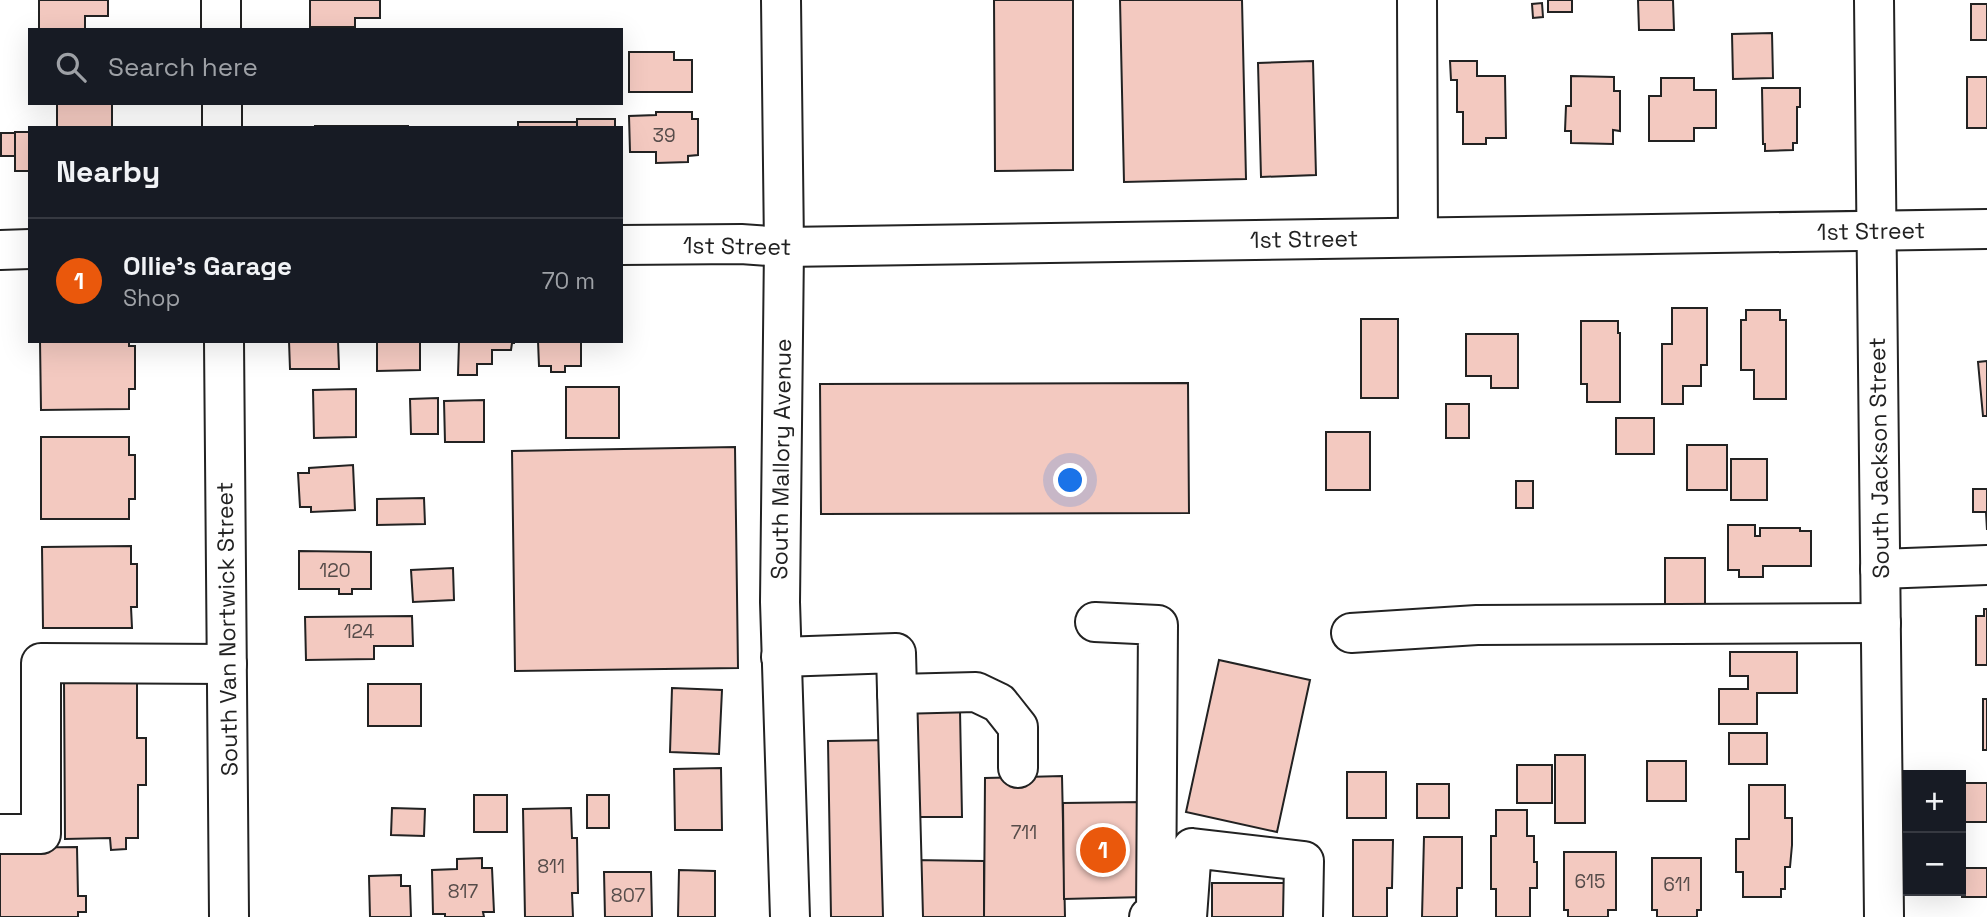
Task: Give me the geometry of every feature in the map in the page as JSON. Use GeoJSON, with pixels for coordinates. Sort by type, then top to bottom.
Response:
{"type":"FeatureCollection","features":[{"type":"Feature","properties":{"kind":"street"},"geometry":{"type":"LineString","coordinates":[[221,0],[221,28]]}},
{"type":"Feature","properties":{"kind":"street","name":"South Mallory Avenue"},"geometry":{"type":"LineString","coordinates":[[781,0],[784,247],[780,588],[790,917]]}},
{"type":"Feature","properties":{"kind":"street"},"geometry":{"type":"LineString","coordinates":[[1417,0],[1418,237]]}},
{"type":"Feature","properties":{"kind":"street","name":"South Jackson Street"},"geometry":{"type":"LineString","coordinates":[[1874,0],[1884,917]]}},
{"type":"Feature","properties":{"kind":"street"},"geometry":{"type":"LineString","coordinates":[[222,105],[222,126]]}},
{"type":"Feature","properties":{"kind":"street","name":"1st Street"},"geometry":{"type":"LineString","coordinates":[[623,245],[741,244],[784,247],[1987,229]]}},
{"type":"Feature","properties":{"kind":"street"},"geometry":{"type":"LineString","coordinates":[[0,250],[28,249]]}},
{"type":"Feature","properties":{"kind":"street","name":"South Van Nortwick Street"},"geometry":{"type":"LineString","coordinates":[[224,343],[229,917]]}},
{"type":"Feature","properties":{"kind":"street"},"geometry":{"type":"LineString","coordinates":[[1880,569],[1987,565]]}},
{"type":"Feature","properties":{"kind":"street"},"geometry":{"type":"LineString","coordinates":[[1095,622],[1158,625],[1156,914],[1149,917]]}},
{"type":"Feature","properties":{"kind":"street"},"geometry":{"type":"LineString","coordinates":[[1351,633],[1477,625],[1881,623]]}},
{"type":"Feature","properties":{"kind":"street"},"geometry":{"type":"LineString","coordinates":[[781,657],[896,653],[903,917]]}},
{"type":"Feature","properties":{"kind":"street"},"geometry":{"type":"LineString","coordinates":[[0,834],[41,834],[41,663],[227,664]]}},
{"type":"Feature","properties":{"kind":"street"},"geometry":{"type":"LineString","coordinates":[[897,694],[976,692],[999,703],[1018,727],[1018,768]]}},
{"type":"Feature","properties":{"kind":"street"},"geometry":{"type":"LineString","coordinates":[[1187,917],[1192,848],[1304,861],[1303,917]]}},
{"type":"Feature","properties":{"kind":"building"},"geometry":{"type":"Polygon","coordinates":[[[39,0],[108,0],[108,16],[85,16],[85,28],[39,28],[39,0]]]}},
{"type":"Feature","properties":{"kind":"building"},"geometry":{"type":"Polygon","coordinates":[[[310,0],[380,0],[380,18],[355,18],[355,27],[310,27],[310,0]]]}},
{"type":"Feature","properties":{"kind":"building"},"geometry":{"type":"Polygon","coordinates":[[[994,0],[1073,0],[1073,170],[995,171],[994,0]]]}},
{"type":"Feature","properties":{"kind":"building"},"geometry":{"type":"Polygon","coordinates":[[[1120,0],[1242,0],[1246,179],[1124,182],[1120,0]]]}},
{"type":"Feature","properties":{"kind":"building"},"geometry":{"type":"Polygon","coordinates":[[[1548,0],[1572,0],[1572,12],[1548,12],[1548,0]]]}},
{"type":"Feature","properties":{"kind":"building"},"geometry":{"type":"Polygon","coordinates":[[[1638,0],[1673,0],[1674,30],[1639,30],[1638,0]]]}},
{"type":"Feature","properties":{"kind":"building"},"geometry":{"type":"Polygon","coordinates":[[[1542,3],[1543,17],[1533,18],[1532,4],[1542,3]]]}},
{"type":"Feature","properties":{"kind":"building"},"geometry":{"type":"Polygon","coordinates":[[[1971,4],[1987,4],[1987,40],[1971,40],[1971,4]]]}},
{"type":"Feature","properties":{"kind":"building"},"geometry":{"type":"Polygon","coordinates":[[[1772,33],[1773,78],[1733,79],[1732,34],[1772,33]]]}},
{"type":"Feature","properties":{"kind":"building"},"geometry":{"type":"Polygon","coordinates":[[[629,52],[674,52],[674,60],[692,60],[692,92],[629,92],[629,52]]]}},
{"type":"Feature","properties":{"kind":"building"},"geometry":{"type":"Polygon","coordinates":[[[1313,61],[1316,175],[1261,177],[1258,63],[1313,61]]]}},
{"type":"Feature","properties":{"kind":"building"},"geometry":{"type":"Polygon","coordinates":[[[1450,61],[1477,61],[1477,76],[1505,76],[1506,138],[1486,138],[1486,144],[1463,144],[1463,112],[1457,112],[1457,80],[1451,80],[1450,61]]]}},
{"type":"Feature","properties":{"kind":"building"},"geometry":{"type":"Polygon","coordinates":[[[1571,76],[1614,77],[1614,91],[1620,91],[1620,131],[1613,130],[1613,144],[1571,143],[1571,131],[1565,131],[1566,106],[1571,106],[1571,76]]]}},
{"type":"Feature","properties":{"kind":"building"},"geometry":{"type":"Polygon","coordinates":[[[1967,77],[1987,77],[1987,128],[1967,128],[1967,77]]]}},
{"type":"Feature","properties":{"kind":"building"},"geometry":{"type":"Polygon","coordinates":[[[1661,78],[1694,78],[1694,90],[1716,90],[1716,128],[1694,128],[1694,141],[1649,141],[1649,96],[1661,96],[1661,78]]]}},
{"type":"Feature","properties":{"kind":"building"},"geometry":{"type":"Polygon","coordinates":[[[1762,88],[1800,88],[1797,143],[1793,143],[1793,150],[1765,151],[1762,88]]]}},
{"type":"Feature","properties":{"kind":"building"},"geometry":{"type":"Polygon","coordinates":[[[57,105],[112,105],[112,126],[57,126],[57,105]]]}},
{"type":"Feature","properties":{"kind":"building"},"geometry":{"type":"Polygon","coordinates":[[[656,112],[692,112],[692,119],[698,119],[698,155],[688,156],[688,162],[656,163],[656,152],[630,152],[629,116],[656,115],[656,112]]]}},
{"type":"Feature","properties":{"kind":"building"},"geometry":{"type":"Polygon","coordinates":[[[577,119],[615,119],[615,126],[577,126],[577,119]]]}},
{"type":"Feature","properties":{"kind":"building"},"geometry":{"type":"Polygon","coordinates":[[[518,122],[577,122],[577,126],[518,126],[518,122]]]}},
{"type":"Feature","properties":{"kind":"building"},"geometry":{"type":"Polygon","coordinates":[[[15,132],[28,132],[28,171],[15,171],[15,132]]]}},
{"type":"Feature","properties":{"kind":"building"},"geometry":{"type":"Polygon","coordinates":[[[1,133],[15,133],[15,156],[1,156],[1,133]]]}},
{"type":"Feature","properties":{"kind":"building"},"geometry":{"type":"Polygon","coordinates":[[[1672,308],[1707,308],[1707,365],[1701,365],[1701,386],[1683,386],[1683,404],[1662,404],[1662,344],[1672,344],[1672,308]]]}},
{"type":"Feature","properties":{"kind":"building"},"geometry":{"type":"Polygon","coordinates":[[[1746,310],[1780,310],[1780,320],[1786,320],[1786,399],[1754,399],[1754,370],[1741,370],[1741,320],[1746,320],[1746,310]]]}},
{"type":"Feature","properties":{"kind":"building"},"geometry":{"type":"Polygon","coordinates":[[[1361,319],[1398,319],[1398,398],[1361,398],[1361,319]]]}},
{"type":"Feature","properties":{"kind":"building"},"geometry":{"type":"Polygon","coordinates":[[[1581,321],[1618,321],[1620,402],[1587,402],[1587,384],[1581,384],[1581,321]]]}},
{"type":"Feature","properties":{"kind":"building"},"geometry":{"type":"Polygon","coordinates":[[[1466,334],[1518,334],[1518,388],[1491,388],[1491,376],[1466,376],[1466,334]]]}},
{"type":"Feature","properties":{"kind":"building"},"geometry":{"type":"Polygon","coordinates":[[[40,343],[129,343],[129,346],[135,346],[135,389],[129,389],[129,409],[41,410],[40,343]]]}},
{"type":"Feature","properties":{"kind":"building"},"geometry":{"type":"Polygon","coordinates":[[[289,343],[338,343],[339,369],[290,369],[289,343]]]}},
{"type":"Feature","properties":{"kind":"building"},"geometry":{"type":"Polygon","coordinates":[[[377,343],[420,343],[420,370],[377,371],[377,343]]]}},
{"type":"Feature","properties":{"kind":"building"},"geometry":{"type":"Polygon","coordinates":[[[459,343],[512,343],[511,350],[492,350],[492,364],[477,364],[477,375],[458,375],[459,343]]]}},
{"type":"Feature","properties":{"kind":"building"},"geometry":{"type":"Polygon","coordinates":[[[538,343],[581,343],[581,366],[565,366],[565,372],[551,372],[551,366],[539,366],[538,343]]]}},
{"type":"Feature","properties":{"kind":"building"},"geometry":{"type":"Polygon","coordinates":[[[1987,361],[1987,416],[1983,416],[1978,362],[1987,361]]]}},
{"type":"Feature","properties":{"kind":"building"},"geometry":{"type":"Polygon","coordinates":[[[1188,383],[1189,513],[821,514],[820,384],[1188,383]]]}},
{"type":"Feature","properties":{"kind":"building"},"geometry":{"type":"Polygon","coordinates":[[[566,387],[619,387],[619,438],[566,438],[566,387]]]}},
{"type":"Feature","properties":{"kind":"building"},"geometry":{"type":"Polygon","coordinates":[[[356,389],[356,437],[314,438],[313,390],[356,389]]]}},
{"type":"Feature","properties":{"kind":"building"},"geometry":{"type":"Polygon","coordinates":[[[438,398],[438,434],[411,434],[410,399],[438,398]]]}},
{"type":"Feature","properties":{"kind":"building"},"geometry":{"type":"Polygon","coordinates":[[[484,400],[484,442],[445,442],[444,401],[484,400]]]}},
{"type":"Feature","properties":{"kind":"building"},"geometry":{"type":"Polygon","coordinates":[[[1446,404],[1469,404],[1469,438],[1446,438],[1446,404]]]}},
{"type":"Feature","properties":{"kind":"building"},"geometry":{"type":"Polygon","coordinates":[[[1616,418],[1654,418],[1654,454],[1616,454],[1616,418]]]}},
{"type":"Feature","properties":{"kind":"building"},"geometry":{"type":"Polygon","coordinates":[[[1326,432],[1370,432],[1370,490],[1326,490],[1326,432]]]}},
{"type":"Feature","properties":{"kind":"building"},"geometry":{"type":"Polygon","coordinates":[[[41,437],[129,437],[129,455],[135,455],[135,499],[129,499],[129,519],[41,519],[41,437]]]}},
{"type":"Feature","properties":{"kind":"building"},"geometry":{"type":"Polygon","coordinates":[[[1687,445],[1727,445],[1727,490],[1687,490],[1687,445]]]}},
{"type":"Feature","properties":{"kind":"building"},"geometry":{"type":"Polygon","coordinates":[[[735,447],[738,668],[515,671],[512,451],[735,447]]]}},
{"type":"Feature","properties":{"kind":"building"},"geometry":{"type":"Polygon","coordinates":[[[1731,459],[1767,459],[1767,500],[1731,500],[1731,459]]]}},
{"type":"Feature","properties":{"kind":"building"},"geometry":{"type":"Polygon","coordinates":[[[353,465],[355,510],[311,512],[311,507],[300,507],[298,473],[309,473],[309,468],[353,465]]]}},
{"type":"Feature","properties":{"kind":"building"},"geometry":{"type":"Polygon","coordinates":[[[1516,481],[1533,481],[1533,508],[1516,508],[1516,481]]]}},
{"type":"Feature","properties":{"kind":"building"},"geometry":{"type":"Polygon","coordinates":[[[1973,489],[1987,489],[1987,530],[1986,512],[1973,512],[1973,489]]]}},
{"type":"Feature","properties":{"kind":"building"},"geometry":{"type":"Polygon","coordinates":[[[424,498],[425,524],[377,525],[377,499],[424,498]]]}},
{"type":"Feature","properties":{"kind":"building"},"geometry":{"type":"Polygon","coordinates":[[[1728,525],[1755,525],[1755,536],[1760,536],[1760,528],[1800,528],[1800,531],[1811,531],[1811,566],[1763,566],[1763,577],[1739,577],[1739,570],[1728,570],[1728,525]]]}},
{"type":"Feature","properties":{"kind":"building"},"geometry":{"type":"Polygon","coordinates":[[[131,546],[131,564],[137,564],[137,607],[131,607],[132,628],[43,628],[42,547],[131,546]]]}},
{"type":"Feature","properties":{"kind":"building"},"geometry":{"type":"Polygon","coordinates":[[[299,551],[371,552],[371,589],[352,589],[352,594],[339,594],[339,589],[299,589],[299,551]]]}},
{"type":"Feature","properties":{"kind":"building"},"geometry":{"type":"Polygon","coordinates":[[[1665,558],[1705,558],[1705,605],[1665,605],[1665,558]]]}},
{"type":"Feature","properties":{"kind":"building"},"geometry":{"type":"Polygon","coordinates":[[[453,568],[454,600],[413,602],[411,570],[453,568]]]}},
{"type":"Feature","properties":{"kind":"building"},"geometry":{"type":"Polygon","coordinates":[[[1984,609],[1987,609],[1987,665],[1976,665],[1976,616],[1984,616],[1984,609]]]}},
{"type":"Feature","properties":{"kind":"building"},"geometry":{"type":"Polygon","coordinates":[[[412,616],[413,646],[374,646],[374,659],[306,660],[305,617],[412,616]]]}},
{"type":"Feature","properties":{"kind":"building"},"geometry":{"type":"Polygon","coordinates":[[[1730,652],[1797,652],[1797,693],[1757,693],[1757,724],[1719,724],[1719,689],[1748,689],[1748,676],[1730,676],[1730,652]]]}},
{"type":"Feature","properties":{"kind":"building"},"geometry":{"type":"Polygon","coordinates":[[[1219,660],[1310,680],[1277,832],[1186,812],[1219,660]]]}},
{"type":"Feature","properties":{"kind":"building"},"geometry":{"type":"Polygon","coordinates":[[[137,679],[137,738],[146,738],[146,785],[138,785],[138,838],[126,838],[126,849],[111,850],[110,838],[65,839],[64,680],[137,679]]]}},
{"type":"Feature","properties":{"kind":"building"},"geometry":{"type":"Polygon","coordinates":[[[368,684],[421,684],[421,726],[368,726],[368,684]]]}},
{"type":"Feature","properties":{"kind":"building"},"geometry":{"type":"Polygon","coordinates":[[[672,688],[722,690],[719,754],[670,752],[672,688]]]}},
{"type":"Feature","properties":{"kind":"building"},"geometry":{"type":"Polygon","coordinates":[[[1983,699],[1987,699],[1987,750],[1983,750],[1983,699]]]}},
{"type":"Feature","properties":{"kind":"building"},"geometry":{"type":"Polygon","coordinates":[[[960,710],[962,817],[909,817],[909,711],[960,710]]]}},
{"type":"Feature","properties":{"kind":"building"},"geometry":{"type":"Polygon","coordinates":[[[1729,733],[1767,733],[1767,764],[1729,764],[1729,733]]]}},
{"type":"Feature","properties":{"kind":"building"},"geometry":{"type":"Polygon","coordinates":[[[890,740],[892,917],[831,917],[828,741],[890,740]]]}},
{"type":"Feature","properties":{"kind":"building"},"geometry":{"type":"Polygon","coordinates":[[[1555,755],[1585,755],[1585,823],[1555,823],[1555,755]]]}},
{"type":"Feature","properties":{"kind":"building"},"geometry":{"type":"Polygon","coordinates":[[[1647,761],[1686,761],[1686,801],[1647,801],[1647,761]]]}},
{"type":"Feature","properties":{"kind":"building"},"geometry":{"type":"Polygon","coordinates":[[[1517,765],[1552,765],[1552,803],[1517,803],[1517,765]]]}},
{"type":"Feature","properties":{"kind":"building"},"geometry":{"type":"Polygon","coordinates":[[[721,768],[722,830],[675,830],[674,769],[721,768]]]}},
{"type":"Feature","properties":{"kind":"building"},"geometry":{"type":"Polygon","coordinates":[[[1347,772],[1386,772],[1386,818],[1347,818],[1347,772]]]}},
{"type":"Feature","properties":{"kind":"building"},"geometry":{"type":"Polygon","coordinates":[[[1062,776],[1065,917],[984,917],[985,778],[1062,776]]]}},
{"type":"Feature","properties":{"kind":"building"},"geometry":{"type":"Polygon","coordinates":[[[1966,783],[1987,783],[1987,822],[1966,822],[1966,783]]]}},
{"type":"Feature","properties":{"kind":"building"},"geometry":{"type":"Polygon","coordinates":[[[1417,784],[1449,784],[1449,818],[1417,818],[1417,784]]]}},
{"type":"Feature","properties":{"kind":"building"},"geometry":{"type":"Polygon","coordinates":[[[1749,785],[1785,785],[1785,818],[1792,818],[1792,845],[1790,867],[1785,867],[1785,889],[1781,889],[1781,897],[1743,897],[1743,872],[1736,872],[1736,839],[1749,839],[1749,785]]]}},
{"type":"Feature","properties":{"kind":"building"},"geometry":{"type":"Polygon","coordinates":[[[474,795],[507,795],[507,832],[474,832],[474,795]]]}},
{"type":"Feature","properties":{"kind":"building"},"geometry":{"type":"Polygon","coordinates":[[[587,795],[609,795],[609,828],[587,828],[587,795]]]}},
{"type":"Feature","properties":{"kind":"building"},"geometry":{"type":"Polygon","coordinates":[[[1143,802],[1145,897],[1064,899],[1063,803],[1143,802]]]}},
{"type":"Feature","properties":{"kind":"building"},"geometry":{"type":"Polygon","coordinates":[[[392,808],[425,809],[424,836],[391,835],[392,808]]]}},
{"type":"Feature","properties":{"kind":"building"},"geometry":{"type":"Polygon","coordinates":[[[571,808],[572,838],[577,838],[578,893],[572,893],[573,917],[525,917],[523,809],[571,808]]]}},
{"type":"Feature","properties":{"kind":"building"},"geometry":{"type":"Polygon","coordinates":[[[1496,810],[1527,810],[1527,836],[1534,836],[1534,862],[1537,862],[1537,888],[1530,888],[1530,917],[1496,917],[1496,889],[1491,889],[1491,836],[1496,836],[1496,810]]]}},
{"type":"Feature","properties":{"kind":"building"},"geometry":{"type":"Polygon","coordinates":[[[1424,837],[1462,837],[1462,888],[1457,888],[1457,917],[1422,917],[1424,837]]]}},
{"type":"Feature","properties":{"kind":"building"},"geometry":{"type":"Polygon","coordinates":[[[1353,840],[1393,840],[1392,888],[1387,888],[1387,917],[1353,917],[1353,840]]]}},
{"type":"Feature","properties":{"kind":"building"},"geometry":{"type":"Polygon","coordinates":[[[77,847],[78,896],[86,896],[86,912],[78,912],[78,917],[0,917],[0,848],[77,847]]]}},
{"type":"Feature","properties":{"kind":"building"},"geometry":{"type":"Polygon","coordinates":[[[1564,852],[1616,852],[1616,910],[1608,910],[1608,917],[1568,917],[1568,910],[1564,910],[1564,852]]]}},
{"type":"Feature","properties":{"kind":"building"},"geometry":{"type":"Polygon","coordinates":[[[482,858],[482,868],[492,868],[494,912],[483,912],[484,917],[445,917],[445,914],[433,914],[432,870],[457,869],[457,859],[482,858]]]}},
{"type":"Feature","properties":{"kind":"building"},"geometry":{"type":"Polygon","coordinates":[[[1652,858],[1701,858],[1701,910],[1697,910],[1697,917],[1657,917],[1657,910],[1652,910],[1652,858]]]}},
{"type":"Feature","properties":{"kind":"building"},"geometry":{"type":"Polygon","coordinates":[[[911,860],[984,861],[984,917],[911,917],[911,860]]]}},
{"type":"Feature","properties":{"kind":"building"},"geometry":{"type":"Polygon","coordinates":[[[1966,868],[1987,868],[1987,897],[1962,897],[1966,896],[1966,868]]]}},
{"type":"Feature","properties":{"kind":"building"},"geometry":{"type":"Polygon","coordinates":[[[679,870],[715,871],[715,917],[678,917],[679,870]]]}},
{"type":"Feature","properties":{"kind":"building"},"geometry":{"type":"Polygon","coordinates":[[[604,872],[651,872],[652,917],[605,917],[604,872]]]}},
{"type":"Feature","properties":{"kind":"building"},"geometry":{"type":"Polygon","coordinates":[[[401,875],[401,886],[410,886],[411,917],[370,917],[369,876],[401,875]]]}},
{"type":"Feature","properties":{"kind":"building"},"geometry":{"type":"Polygon","coordinates":[[[1212,883],[1288,883],[1288,917],[1212,917],[1212,883]]]}},
{"type":"Feature","properties":{"kind":"place","name":"Ollie's Garage"},"geometry":{"type":"Point","coordinates":[1103,850]}}]}
